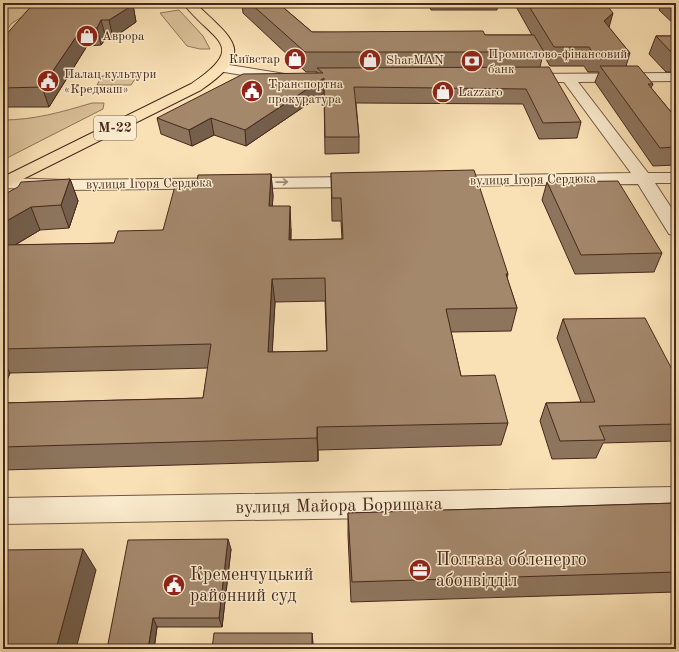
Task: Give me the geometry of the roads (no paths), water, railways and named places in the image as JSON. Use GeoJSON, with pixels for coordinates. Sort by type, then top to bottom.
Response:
{"type":"FeatureCollection","features":[{"type":"Feature","properties":{"kind":"highway"},"geometry":{"type":"LineString","coordinates":[[189,3],[228,44],[230,57],[223,68]]}},
{"type":"Feature","properties":{"kind":"highway","name":"М-22"},"geometry":{"type":"LineString","coordinates":[[4,183],[196,87],[223,68]]}},
{"type":"Feature","properties":{"kind":"street"},"geometry":{"type":"LineString","coordinates":[[223,68],[277,78],[296,78]]}},
{"type":"Feature","properties":{"kind":"street"},"geometry":{"type":"LineString","coordinates":[[514,78],[676,77]]}},
{"type":"Feature","properties":{"kind":"street"},"geometry":{"type":"LineString","coordinates":[[568,78],[644,179],[676,230]]}},
{"type":"Feature","properties":{"kind":"street","name":"вулиця Ігоря Сердюка"},"geometry":{"type":"LineString","coordinates":[[431,181],[676,178]]}},
{"type":"Feature","properties":{"kind":"street","name":"вулиця Ігоря Сердюка"},"geometry":{"type":"LineString","coordinates":[[4,183],[376,182]]}},
{"type":"Feature","properties":{"kind":"street","name":"вулиця Майора Борищака"},"geometry":{"type":"LineString","coordinates":[[3,511],[676,500]]}},
{"type":"Feature","properties":{"kind":"place","name":"Аврора"},"geometry":{"type":"Point","coordinates":[87,36]}},
{"type":"Feature","properties":{"kind":"place","name":"Київстар"},"geometry":{"type":"Point","coordinates":[295,59]}},
{"type":"Feature","properties":{"kind":"place","name":"SharMAN"},"geometry":{"type":"Point","coordinates":[370,60]}},
{"type":"Feature","properties":{"kind":"place","name":"Промислово-фінансовий банк"},"geometry":{"type":"Point","coordinates":[472,61]}},
{"type":"Feature","properties":{"kind":"place","name":"Палац культури «Кредмаш»"},"geometry":{"type":"Point","coordinates":[48,81]}},
{"type":"Feature","properties":{"kind":"place","name":"Транспортна прокуратура"},"geometry":{"type":"Point","coordinates":[252,91]}},
{"type":"Feature","properties":{"kind":"place","name":"Lazzaro"},"geometry":{"type":"Point","coordinates":[443,92]}},
{"type":"Feature","properties":{"kind":"place","name":"Полтава обленерго абонвідділ"},"geometry":{"type":"Point","coordinates":[420,570]}},
{"type":"Feature","properties":{"kind":"place","name":"Кременчуцький районний суд"},"geometry":{"type":"Point","coordinates":[174,585]}}]}
